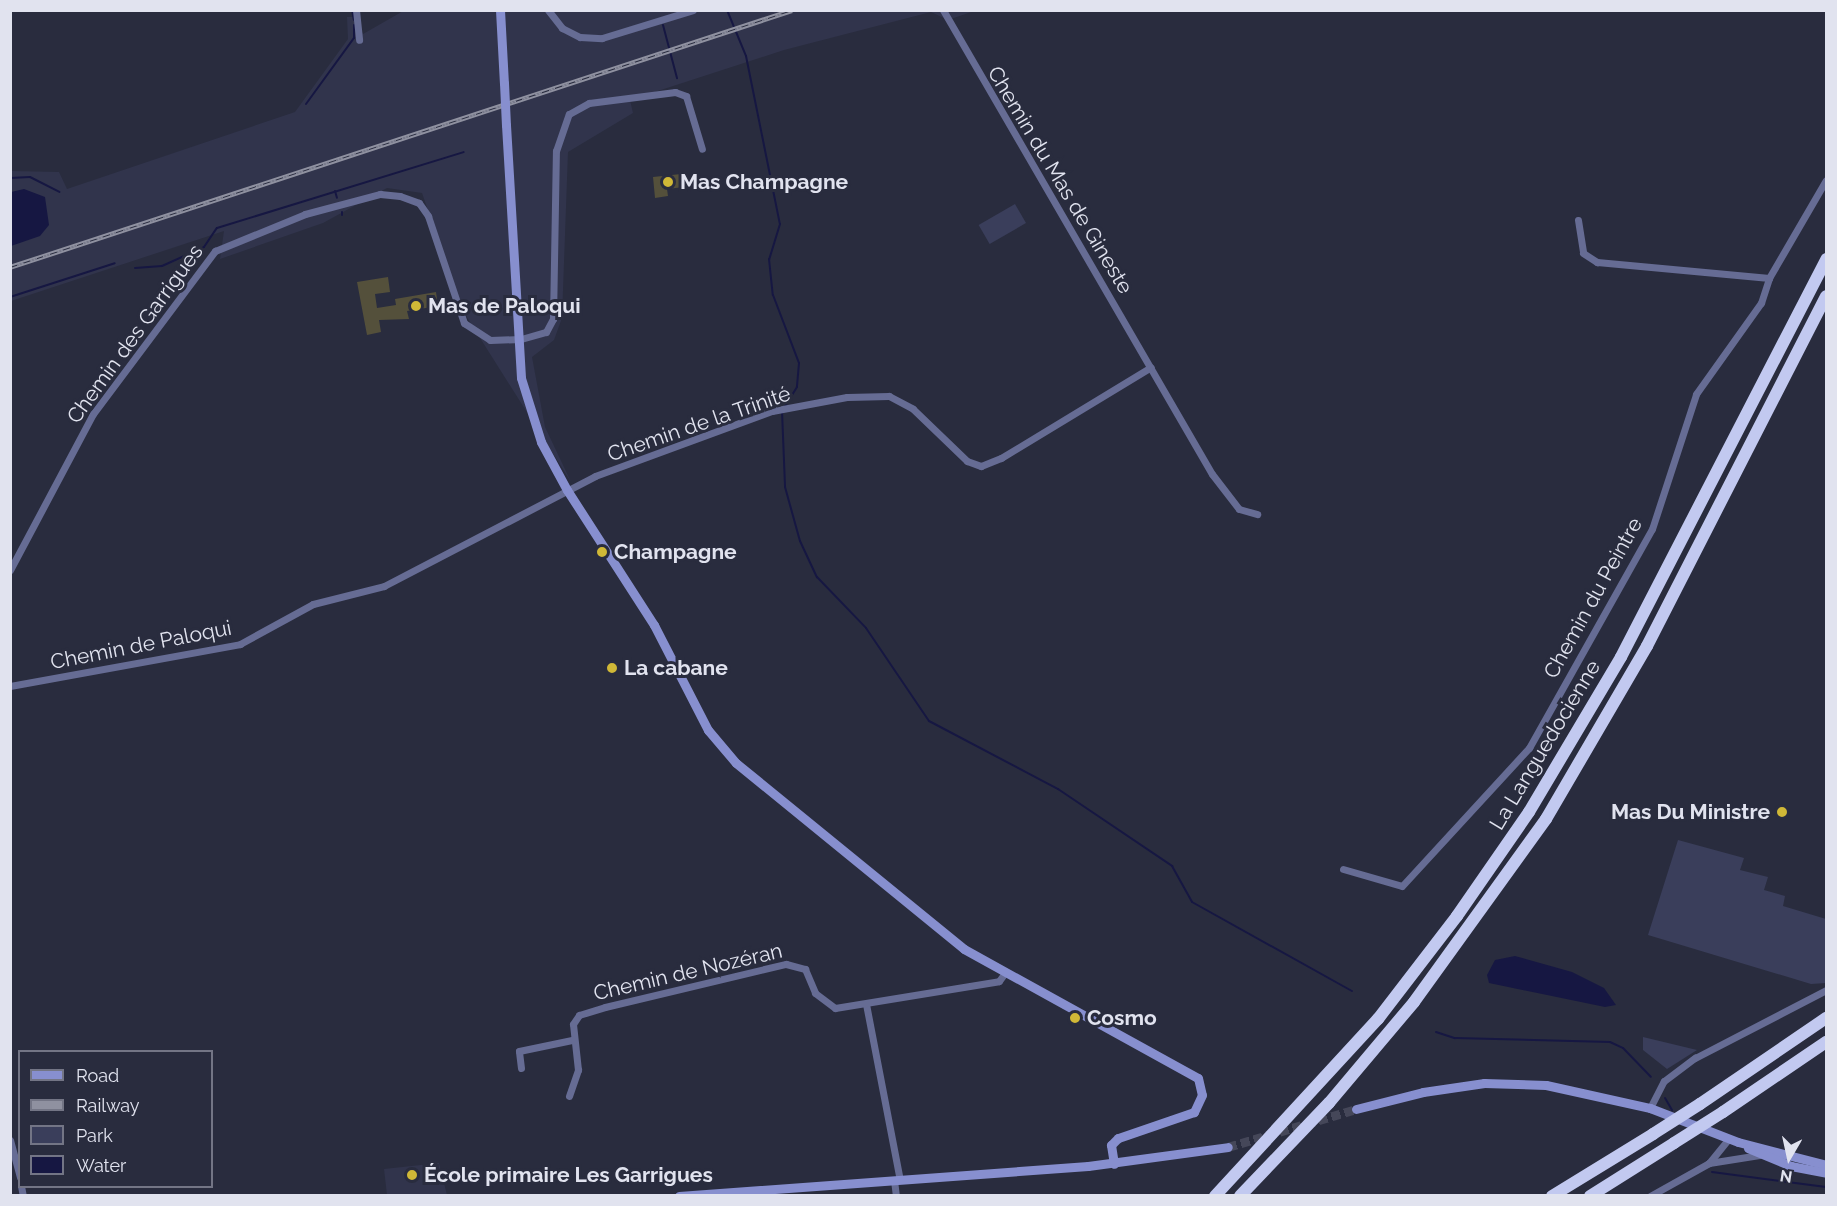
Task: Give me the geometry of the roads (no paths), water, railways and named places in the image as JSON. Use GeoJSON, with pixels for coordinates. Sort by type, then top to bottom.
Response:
{"type":"FeatureCollection","features":[{"type":"Feature","properties":{"kind":"highway","name":"La Languedocienne"},"geometry":{"type":"LineString","coordinates":[[1215,1196],[1378,1019],[1529,812],[1621,657],[1827,259]]}},
{"type":"Feature","properties":{"kind":"highway","name":"La Languedocienne"},"geometry":{"type":"LineString","coordinates":[[1240,1196],[1402,1017],[1540,827],[1637,663],[1827,296]]}},
{"type":"Feature","properties":{"kind":"highway"},"geometry":{"type":"LineString","coordinates":[[1552,1196],[1700,1104],[1827,1018]]}},
{"type":"Feature","properties":{"kind":"highway"},"geometry":{"type":"LineString","coordinates":[[1590,1196],[1723,1112],[1827,1042]]}},
{"type":"Feature","properties":{"kind":"street"},"geometry":{"type":"LineString","coordinates":[[356,10],[359,40]]}},
{"type":"Feature","properties":{"kind":"street"},"geometry":{"type":"LineString","coordinates":[[500,10],[517,340],[529,408],[567,490],[637,595],[708,730],[726,753],[930,925],[1004,974],[1198,1078],[1202,1095],[1194,1112],[1118,1138],[1111,1146],[1114,1164]]}},
{"type":"Feature","properties":{"kind":"street"},"geometry":{"type":"LineString","coordinates":[[548,10],[562,28],[580,37],[602,38],[693,10]]}},
{"type":"Feature","properties":{"kind":"street","name":"Chemin du Mas de Gineste"},"geometry":{"type":"LineString","coordinates":[[943,10],[1231,500],[1239,509],[1257,514]]}},
{"type":"Feature","properties":{"kind":"street","name":"Chemin des Garrigues"},"geometry":{"type":"LineString","coordinates":[[10,570],[93,414],[165,325],[215,251],[248,234],[380,194],[418,203],[428,216],[464,323],[481,338],[517,340],[546,332],[553,319],[556,151],[569,114],[590,103],[675,92],[689,103],[702,149]]}},
{"type":"Feature","properties":{"kind":"street","name":"Chemin du Peintre"},"geometry":{"type":"LineString","coordinates":[[1343,868],[1402,886],[1529,748],[1652,529],[1696,394],[1761,303],[1768,278],[1827,180]]}},
{"type":"Feature","properties":{"kind":"street"},"geometry":{"type":"LineString","coordinates":[[1578,220],[1583,252],[1597,262],[1768,278]]}},
{"type":"Feature","properties":{"kind":"street","name":"Chemin de la Trinité"},"geometry":{"type":"LineString","coordinates":[[567,490],[772,411],[875,395],[902,400],[967,461],[981,466],[1001,458],[1151,367]]}},
{"type":"Feature","properties":{"kind":"street","name":"Chemin de Paloqui"},"geometry":{"type":"LineString","coordinates":[[10,686],[240,644],[313,604],[384,586],[567,490]]}},
{"type":"Feature","properties":{"kind":"street","name":"Chemin de Nozéran"},"geometry":{"type":"LineString","coordinates":[[572,1040],[573,1024],[579,1015],[786,964],[805,969],[822,1001],[835,1008],[999,981],[1004,974]]}},
{"type":"Feature","properties":{"kind":"street"},"geometry":{"type":"LineString","coordinates":[[1650,1108],[1664,1081],[1695,1058],[1827,990]]}},
{"type":"Feature","properties":{"kind":"street"},"geometry":{"type":"LineString","coordinates":[[866,1004],[897,1180],[896,1196]]}},
{"type":"Feature","properties":{"kind":"street"},"geometry":{"type":"LineString","coordinates":[[521,1068],[519,1051],[572,1040],[578,1070],[569,1096]]}},
{"type":"Feature","properties":{"kind":"street"},"geometry":{"type":"LineString","coordinates":[[1356,1109],[1423,1092],[1484,1083],[1546,1085],[1661,1111],[1734,1140],[1827,1165]]}},
{"type":"Feature","properties":{"kind":"street"},"geometry":{"type":"LineString","coordinates":[[10,1140],[18,1170]]}},
{"type":"Feature","properties":{"kind":"street"},"geometry":{"type":"LineString","coordinates":[[1734,1140],[1759,1155],[1827,1173]]}},
{"type":"Feature","properties":{"kind":"street"},"geometry":{"type":"LineString","coordinates":[[1650,1196],[1661,1193],[1709,1163],[1734,1140]]}},
{"type":"Feature","properties":{"kind":"street"},"geometry":{"type":"LineString","coordinates":[[679,1196],[1114,1164],[1228,1147]]}},
{"type":"Feature","properties":{"kind":"street"},"geometry":{"type":"LineString","coordinates":[[1709,1163],[1759,1155]]}},
{"type":"Feature","properties":{"kind":"water"},"geometry":{"type":"Polygon","coordinates":[[[24,189],[45,197],[49,225],[40,236],[11,246],[11,192],[24,189]]]}},
{"type":"Feature","properties":{"kind":"water"},"geometry":{"type":"Polygon","coordinates":[[[1515,956],[1572,972],[1604,988],[1616,1005],[1605,1007],[1489,983],[1487,975],[1495,960],[1515,956]]]}},
{"type":"Feature","properties":{"kind":"waterway"},"geometry":{"type":"LineString","coordinates":[[352,10],[354,20]]}},
{"type":"Feature","properties":{"kind":"waterway"},"geometry":{"type":"LineString","coordinates":[[727,10],[746,56],[780,224],[769,259],[773,295],[799,363],[797,387],[785,406]]}},
{"type":"Feature","properties":{"kind":"waterway"},"geometry":{"type":"LineString","coordinates":[[306,104],[354,38],[354,25]]}},
{"type":"Feature","properties":{"kind":"waterway"},"geometry":{"type":"LineString","coordinates":[[663,25],[677,78]]}},
{"type":"Feature","properties":{"kind":"waterway"},"geometry":{"type":"LineString","coordinates":[[135,268],[162,266],[204,247],[217,228],[464,152]]}},
{"type":"Feature","properties":{"kind":"waterway"},"geometry":{"type":"LineString","coordinates":[[10,178],[30,177],[59,192]]}},
{"type":"Feature","properties":{"kind":"waterway"},"geometry":{"type":"LineString","coordinates":[[335,191],[337,198]]}},
{"type":"Feature","properties":{"kind":"waterway"},"geometry":{"type":"LineString","coordinates":[[10,297],[115,263]]}},
{"type":"Feature","properties":{"kind":"waterway"},"geometry":{"type":"LineString","coordinates":[[782,411],[785,487],[800,541],[817,577],[866,628],[929,721],[1058,789],[1172,866],[1192,902],[1352,991]]}},
{"type":"Feature","properties":{"kind":"waterway"},"geometry":{"type":"LineString","coordinates":[[1436,1032],[1455,1038],[1610,1042],[1623,1048],[1651,1077]]}},
{"type":"Feature","properties":{"kind":"waterway"},"geometry":{"type":"LineString","coordinates":[[1665,1098],[1672,1110]]}},
{"type":"Feature","properties":{"kind":"waterway"},"geometry":{"type":"LineString","coordinates":[[1712,1172],[1826,1187]]}},
{"type":"Feature","properties":{"kind":"tunnel"},"geometry":{"type":"LineString","coordinates":[[1228,1147],[1356,1109]]}},
{"type":"Feature","properties":{"kind":"railway"},"geometry":{"type":"LineString","coordinates":[[10,267],[792,10]]}},
{"type":"Feature","properties":{"kind":"place","name":"Mas Champagne"},"geometry":{"type":"Point","coordinates":[668,182]}},
{"type":"Feature","properties":{"kind":"place","name":"Mas de Paloqui"},"geometry":{"type":"Point","coordinates":[416,306]}},
{"type":"Feature","properties":{"kind":"place","name":"Champagne"},"geometry":{"type":"Point","coordinates":[602,552]}},
{"type":"Feature","properties":{"kind":"place","name":"La cabane"},"geometry":{"type":"Point","coordinates":[612,668]}},
{"type":"Feature","properties":{"kind":"place","name":"Mas Du Ministre"},"geometry":{"type":"Point","coordinates":[1782,812]}},
{"type":"Feature","properties":{"kind":"place","name":"Cosmo"},"geometry":{"type":"Point","coordinates":[1075,1018]}},
{"type":"Feature","properties":{"kind":"place","name":"École primaire Les Garrigues"},"geometry":{"type":"Point","coordinates":[412,1175]}}]}
